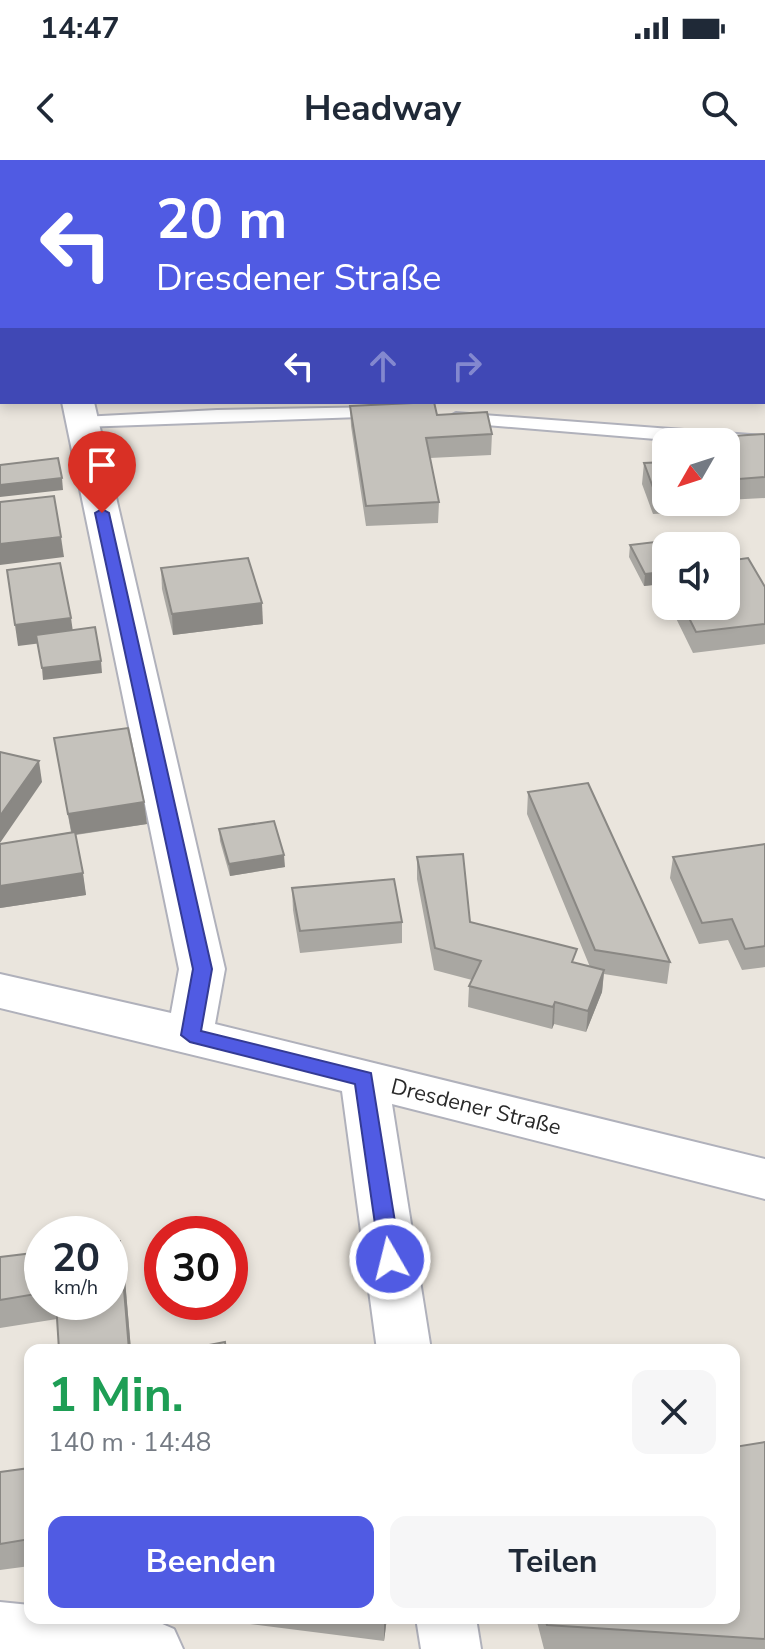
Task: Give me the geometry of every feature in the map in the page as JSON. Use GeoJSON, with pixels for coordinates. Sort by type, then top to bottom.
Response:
{"type":"FeatureCollection","features":[{"type":"Feature","properties":{"kind":"street"},"geometry":{"type":"LineString","coordinates":[[80,412],[202,969],[190,1035]]}},
{"type":"Feature","properties":{"kind":"street","name":"Dresdener Straße"},"geometry":{"type":"LineString","coordinates":[[0,991],[190,1035],[765,1179]]}},
{"type":"Feature","properties":{"kind":"street"},"geometry":{"type":"LineString","coordinates":[[364,1078],[403,1344]]}},
{"type":"Feature","properties":{"kind":"street"},"geometry":{"type":"LineString","coordinates":[[447,1624],[451,1649]]}},
{"type":"Feature","properties":{"kind":"street"},"geometry":{"type":"LineString","coordinates":[[0,1630],[153,1649]]}},
{"type":"Feature","properties":{"kind":"lane"},"geometry":{"type":"LineString","coordinates":[[80,412],[217,415],[395,413]]}},
{"type":"Feature","properties":{"kind":"lane"},"geometry":{"type":"LineString","coordinates":[[440,417],[765,442]]}},
{"type":"Feature","properties":{"kind":"building"},"geometry":{"type":"Polygon","coordinates":[[[434,404],[437,415],[487,412],[492,434],[426,438],[439,502],[366,506],[350,406],[434,404]]]}},
{"type":"Feature","properties":{"kind":"building"},"geometry":{"type":"Polygon","coordinates":[[[765,434],[765,477],[740,479],[740,436],[765,434]]]}},
{"type":"Feature","properties":{"kind":"building"},"geometry":{"type":"Polygon","coordinates":[[[58,458],[62,478],[0,485],[0,465],[58,458]]]}},
{"type":"Feature","properties":{"kind":"building"},"geometry":{"type":"Polygon","coordinates":[[[644,463],[652,463],[652,485],[644,463]]]}},
{"type":"Feature","properties":{"kind":"building"},"geometry":{"type":"Polygon","coordinates":[[[54,496],[61,537],[0,544],[0,502],[54,496]]]}},
{"type":"Feature","properties":{"kind":"building"},"geometry":{"type":"Polygon","coordinates":[[[652,542],[652,573],[645,574],[630,545],[652,542]]]}},
{"type":"Feature","properties":{"kind":"building"},"geometry":{"type":"Polygon","coordinates":[[[248,558],[262,603],[172,614],[161,568],[248,558]]]}},
{"type":"Feature","properties":{"kind":"building"},"geometry":{"type":"Polygon","coordinates":[[[748,558],[765,587],[765,624],[696,632],[690,620],[740,620],[740,559],[748,558]]]}},
{"type":"Feature","properties":{"kind":"building"},"geometry":{"type":"Polygon","coordinates":[[[60,563],[71,618],[15,625],[7,570],[60,563]]]}},
{"type":"Feature","properties":{"kind":"building"},"geometry":{"type":"Polygon","coordinates":[[[95,627],[101,661],[42,668],[36,635],[95,627]]]}},
{"type":"Feature","properties":{"kind":"building"},"geometry":{"type":"Polygon","coordinates":[[[128,728],[144,802],[68,814],[54,738],[128,728]]]}},
{"type":"Feature","properties":{"kind":"building"},"geometry":{"type":"Polygon","coordinates":[[[0,752],[39,761],[0,816],[0,752]]]}},
{"type":"Feature","properties":{"kind":"building"},"geometry":{"type":"Polygon","coordinates":[[[588,783],[670,962],[595,950],[528,792],[588,783]]]}},
{"type":"Feature","properties":{"kind":"building"},"geometry":{"type":"Polygon","coordinates":[[[274,821],[284,855],[229,864],[219,829],[274,821]]]}},
{"type":"Feature","properties":{"kind":"building"},"geometry":{"type":"Polygon","coordinates":[[[75,832],[83,873],[0,886],[0,844],[75,832]]]}},
{"type":"Feature","properties":{"kind":"building"},"geometry":{"type":"Polygon","coordinates":[[[765,844],[765,946],[745,949],[732,919],[702,923],[673,857],[765,844]]]}},
{"type":"Feature","properties":{"kind":"building"},"geometry":{"type":"Polygon","coordinates":[[[463,854],[470,922],[577,949],[572,962],[604,970],[588,1011],[555,1002],[553,1007],[469,986],[481,961],[435,948],[417,857],[463,854]]]}},
{"type":"Feature","properties":{"kind":"building"},"geometry":{"type":"Polygon","coordinates":[[[394,879],[402,922],[300,931],[292,888],[394,879]]]}},
{"type":"Feature","properties":{"kind":"building"},"geometry":{"type":"Polygon","coordinates":[[[24,1254],[24,1296],[0,1300],[0,1257],[24,1254]]]}},
{"type":"Feature","properties":{"kind":"building"},"geometry":{"type":"Polygon","coordinates":[[[57,1320],[127,1320],[129,1344],[59,1344],[57,1320]]]}},
{"type":"Feature","properties":{"kind":"building"},"geometry":{"type":"Polygon","coordinates":[[[765,1442],[765,1639],[547,1625],[740,1624],[740,1446],[765,1442]]]}},
{"type":"Feature","properties":{"kind":"building"},"geometry":{"type":"Polygon","coordinates":[[[24,1469],[24,1540],[0,1544],[0,1472],[24,1469]]]}},
{"type":"Feature","properties":{"kind":"route"},"geometry":{"type":"LineString","coordinates":[[102,513],[202,969],[190,1035],[364,1078],[390,1259]]}}]}
